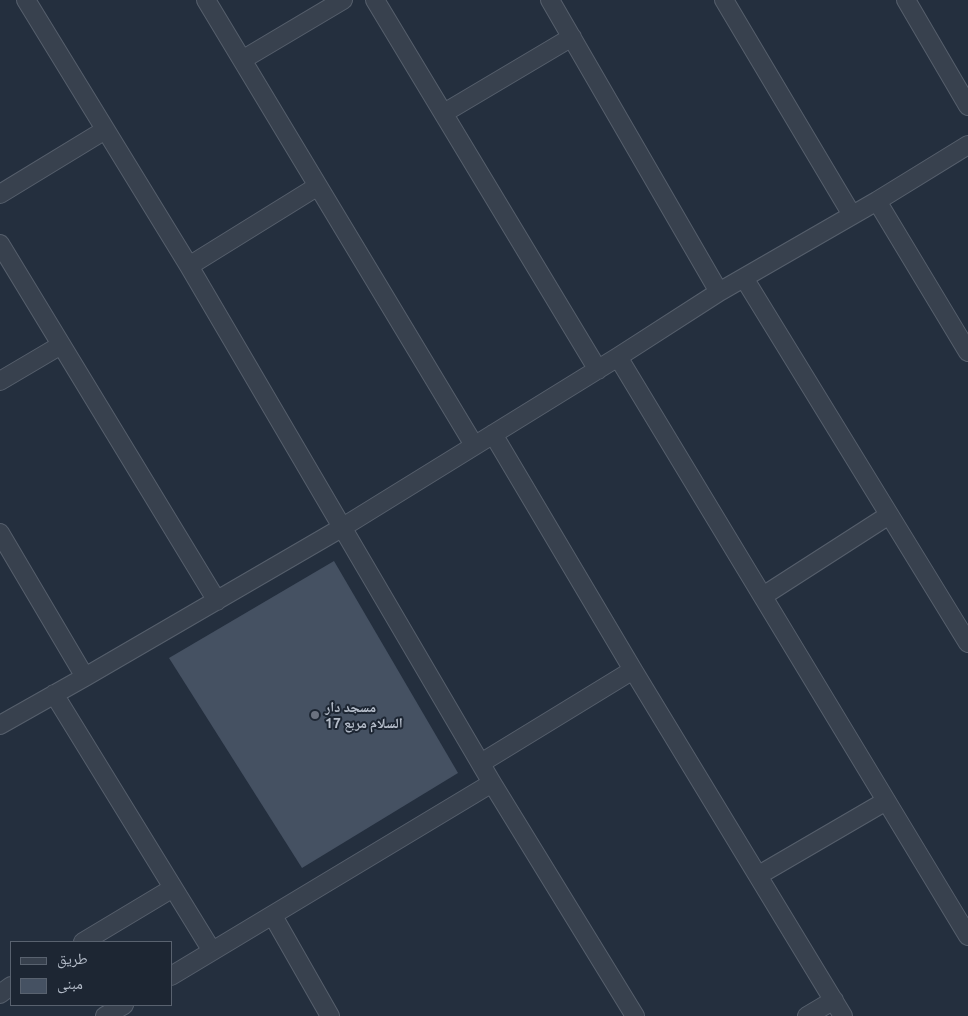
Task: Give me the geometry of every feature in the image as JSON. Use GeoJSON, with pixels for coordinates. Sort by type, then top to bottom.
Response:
{"type":"FeatureCollection","features":[{"type":"Feature","properties":{"kind":"street"},"geometry":{"type":"LineString","coordinates":[[26,0],[189,266],[492,783],[635,1016]]}},
{"type":"Feature","properties":{"kind":"street"},"geometry":{"type":"LineString","coordinates":[[206,0],[474,445]]}},
{"type":"Feature","properties":{"kind":"street"},"geometry":{"type":"LineString","coordinates":[[242,60],[343,0]]}},
{"type":"Feature","properties":{"kind":"street"},"geometry":{"type":"LineString","coordinates":[[375,0],[598,370]]}},
{"type":"Feature","properties":{"kind":"street"},"geometry":{"type":"LineString","coordinates":[[550,0],[720,292]]}},
{"type":"Feature","properties":{"kind":"street"},"geometry":{"type":"LineString","coordinates":[[724,0],[852,215]]}},
{"type":"Feature","properties":{"kind":"street"},"geometry":{"type":"LineString","coordinates":[[906,0],[968,106]]}},
{"type":"Feature","properties":{"kind":"street"},"geometry":{"type":"LineString","coordinates":[[444,113],[572,37]]}},
{"type":"Feature","properties":{"kind":"street"},"geometry":{"type":"LineString","coordinates":[[0,194],[105,130]]}},
{"type":"Feature","properties":{"kind":"street"},"geometry":{"type":"LineString","coordinates":[[0,725],[343,527],[598,370],[720,292],[878,201],[968,145]]}},
{"type":"Feature","properties":{"kind":"street"},"geometry":{"type":"LineString","coordinates":[[189,266],[318,186]]}},
{"type":"Feature","properties":{"kind":"street"},"geometry":{"type":"LineString","coordinates":[[878,201],[968,352]]}},
{"type":"Feature","properties":{"kind":"street"},"geometry":{"type":"LineString","coordinates":[[0,244],[217,601]]}},
{"type":"Feature","properties":{"kind":"street"},"geometry":{"type":"LineString","coordinates":[[744,278],[968,643]]}},
{"type":"Feature","properties":{"kind":"street"},"geometry":{"type":"LineString","coordinates":[[0,381],[61,345]]}},
{"type":"Feature","properties":{"kind":"street"},"geometry":{"type":"LineString","coordinates":[[618,357],[886,801],[966,928]]}},
{"type":"Feature","properties":{"kind":"street"},"geometry":{"type":"LineString","coordinates":[[493,434],[633,670],[844,1016]]}},
{"type":"Feature","properties":{"kind":"street"},"geometry":{"type":"LineString","coordinates":[[763,596],[889,515]]}},
{"type":"Feature","properties":{"kind":"street"},"geometry":{"type":"LineString","coordinates":[[0,533],[85,677]]}},
{"type":"Feature","properties":{"kind":"street"},"geometry":{"type":"LineString","coordinates":[[481,763],[633,670]]}},
{"type":"Feature","properties":{"kind":"street"},"geometry":{"type":"LineString","coordinates":[[54,694],[212,951]]}},
{"type":"Feature","properties":{"kind":"street"},"geometry":{"type":"LineString","coordinates":[[172,975],[492,783]]}},
{"type":"Feature","properties":{"kind":"street"},"geometry":{"type":"LineString","coordinates":[[759,875],[886,801]]}},
{"type":"Feature","properties":{"kind":"street"},"geometry":{"type":"LineString","coordinates":[[85,941],[173,888]]}},
{"type":"Feature","properties":{"kind":"street"},"geometry":{"type":"LineString","coordinates":[[273,916],[330,1016]]}},
{"type":"Feature","properties":{"kind":"street"},"geometry":{"type":"LineString","coordinates":[[807,1016],[834,1000]]}},
{"type":"Feature","properties":{"kind":"street"},"geometry":{"type":"LineString","coordinates":[[105,1016],[122,1006]]}},
{"type":"Feature","properties":{"kind":"building","name":"مسجد دار السلام مربع 17"},"geometry":{"type":"Polygon","coordinates":[[[334,561],[458,773],[302,868],[169,658],[334,561]]]}},
{"type":"Feature","properties":{"kind":"place","name":"مسجد دار السلام مربع 17"},"geometry":{"type":"Point","coordinates":[315,715]}}]}
